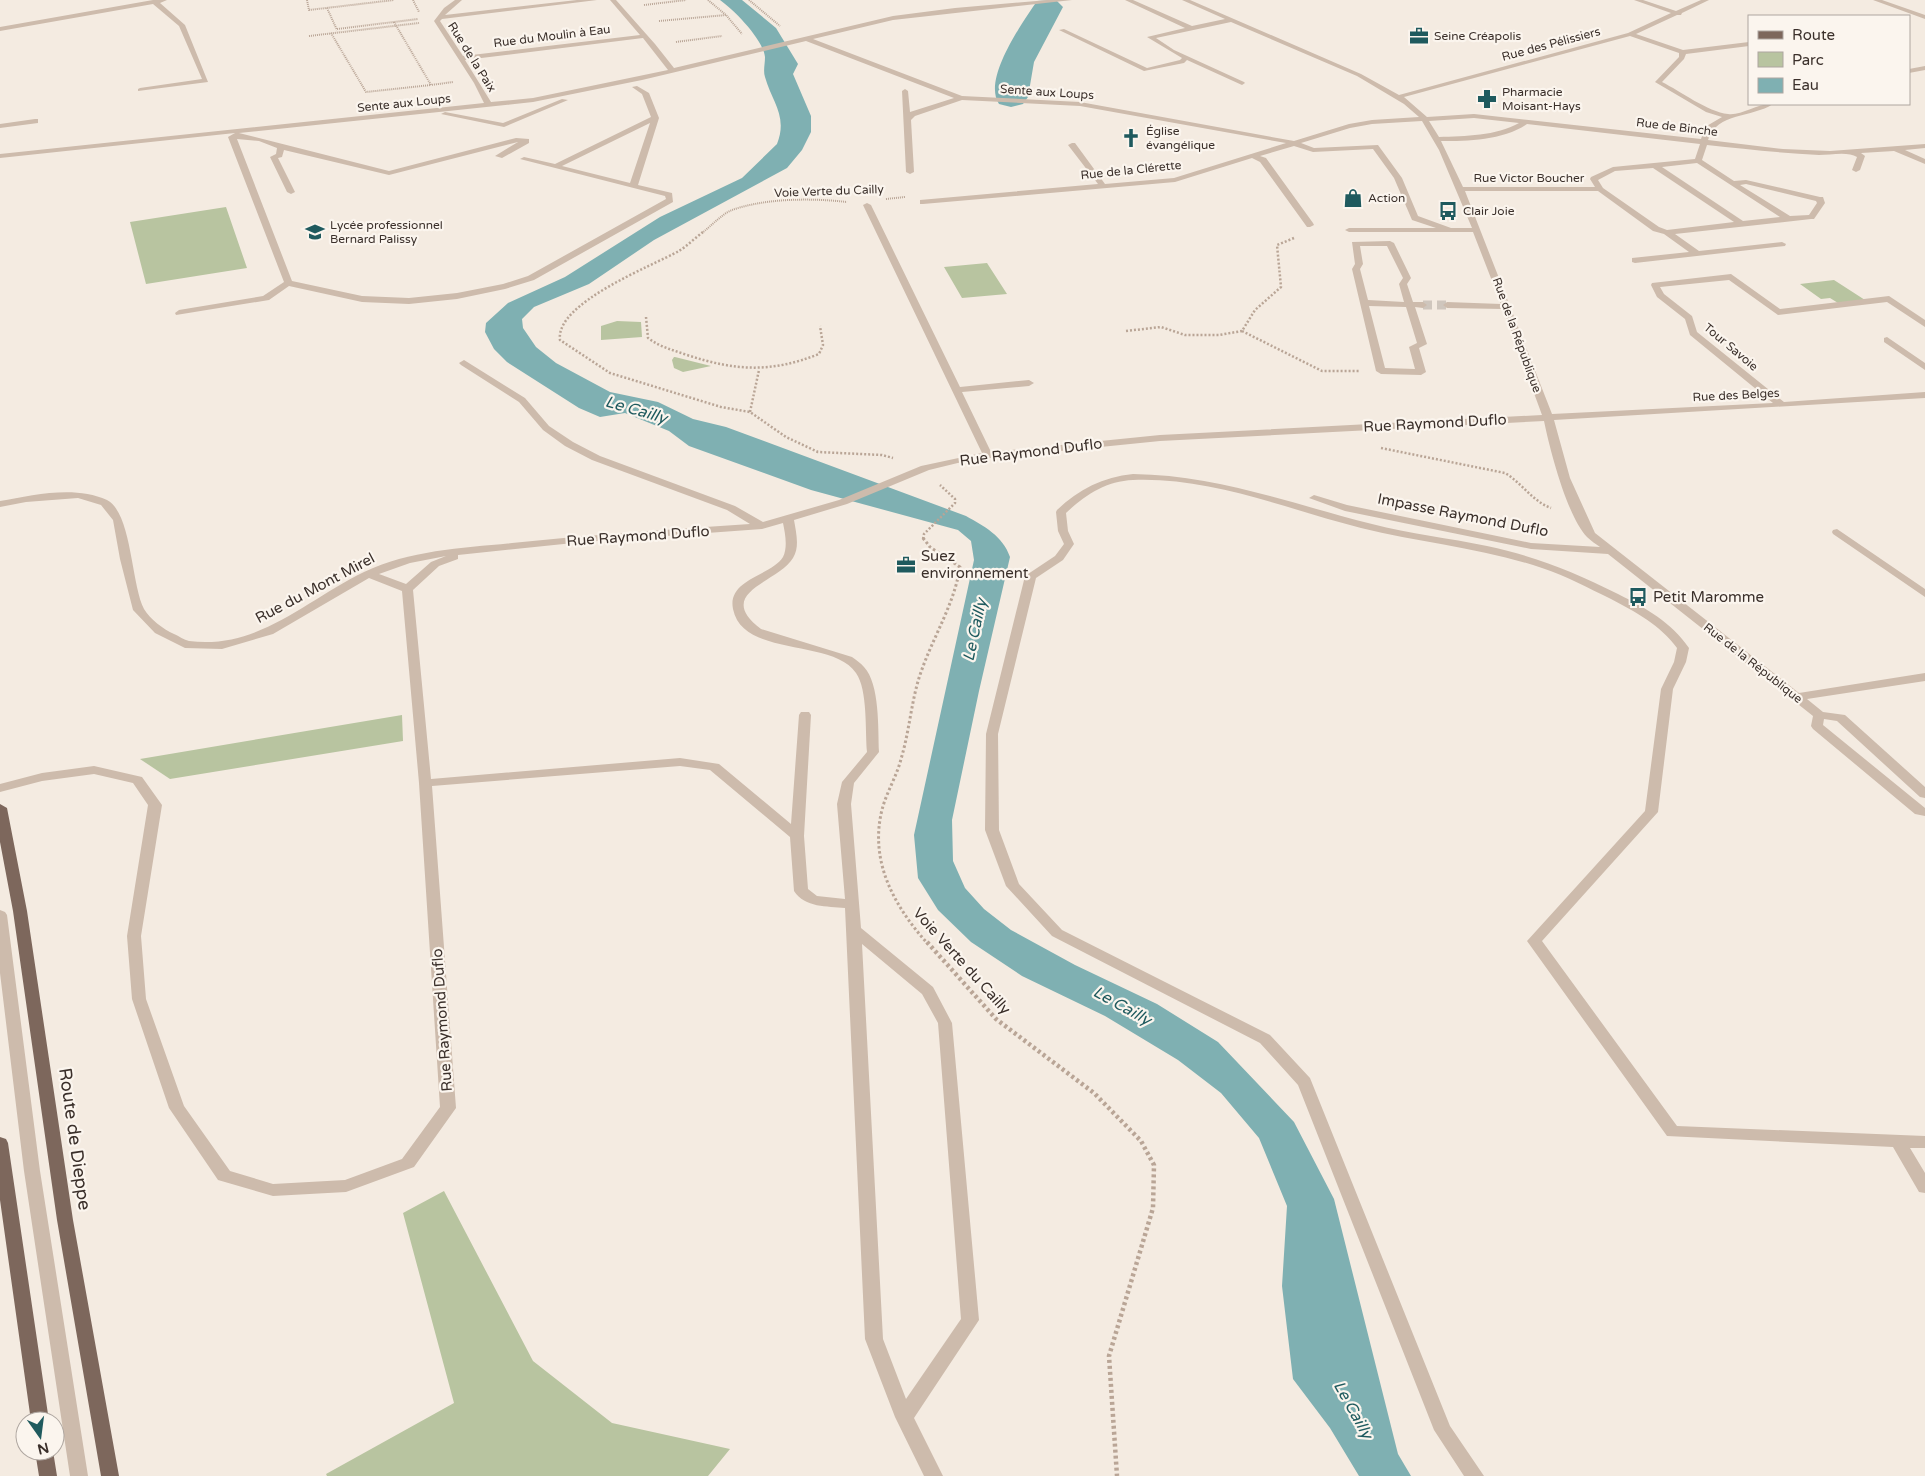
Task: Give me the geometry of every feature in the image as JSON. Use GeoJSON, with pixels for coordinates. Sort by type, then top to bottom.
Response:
{"type":"FeatureCollection","features":[{"type":"Feature","properties":{"kind":"main road","name":"Route de Dieppe"},"geometry":{"type":"LineString","coordinates":[[0,808],[20,911],[65,1220],[110,1476]]}},
{"type":"Feature","properties":{"kind":"main road"},"geometry":{"type":"LineString","coordinates":[[0,1143],[39,1411]]}},
{"type":"Feature","properties":{"kind":"main road"},"geometry":{"type":"LineString","coordinates":[[46,1461],[48,1476]]}},
{"type":"Feature","properties":{"kind":"street"},"geometry":{"type":"LineString","coordinates":[[0,29],[164,0]]}},
{"type":"Feature","properties":{"kind":"street","name":"Rue de la Paix"},"geometry":{"type":"LineString","coordinates":[[459,0],[446,8],[438,19],[489,106]]}},
{"type":"Feature","properties":{"kind":"street"},"geometry":{"type":"LineString","coordinates":[[438,19],[594,0]]}},
{"type":"Feature","properties":{"kind":"street"},"geometry":{"type":"LineString","coordinates":[[613,0],[653,45],[672,71]]}},
{"type":"Feature","properties":{"kind":"street","name":"Sente aux Loups"},"geometry":{"type":"LineString","coordinates":[[0,156],[533,100],[672,71],[797,40],[920,14],[1069,0]]}},
{"type":"Feature","properties":{"kind":"street"},"geometry":{"type":"LineString","coordinates":[[1128,0],[1191,28]]}},
{"type":"Feature","properties":{"kind":"street","name":"Rue de la République"},"geometry":{"type":"LineString","coordinates":[[1185,0],[1343,68],[1407,102],[1424,118],[1460,189],[1477,230],[1548,417],[1557,459],[1575,509],[1591,535],[1608,551],[1820,715],[1841,718],[1925,794]]}},
{"type":"Feature","properties":{"kind":"street"},"geometry":{"type":"LineString","coordinates":[[1637,0],[1679,14]]}},
{"type":"Feature","properties":{"kind":"street","name":"Rue des Pélissiers"},"geometry":{"type":"LineString","coordinates":[[1398,97],[1630,34],[1679,14],[1706,0]]}},
{"type":"Feature","properties":{"kind":"street"},"geometry":{"type":"LineString","coordinates":[[1876,0],[1925,17]]}},
{"type":"Feature","properties":{"kind":"street"},"geometry":{"type":"LineString","coordinates":[[140,90],[206,81],[182,25],[155,2]]}},
{"type":"Feature","properties":{"kind":"street"},"geometry":{"type":"LineString","coordinates":[[1231,20],[1150,37],[1186,58],[1242,84]]}},
{"type":"Feature","properties":{"kind":"street"},"geometry":{"type":"LineString","coordinates":[[1062,30],[1146,70],[1182,62],[1186,58]]}},
{"type":"Feature","properties":{"kind":"street"},"geometry":{"type":"LineString","coordinates":[[1630,34],[1683,52],[1748,44]]}},
{"type":"Feature","properties":{"kind":"street","name":"Rue du Moulin à Eau"},"geometry":{"type":"LineString","coordinates":[[461,58],[645,36]]}},
{"type":"Feature","properties":{"kind":"street","name":"Sente aux Loups"},"geometry":{"type":"LineString","coordinates":[[797,40],[961,98],[1080,104],[1261,135],[1313,150],[1375,147],[1398,178],[1415,218],[1448,229]]}},
{"type":"Feature","properties":{"kind":"street"},"geometry":{"type":"LineString","coordinates":[[1683,52],[1682,58],[1658,82],[1709,110],[1729,117]]}},
{"type":"Feature","properties":{"kind":"street"},"geometry":{"type":"LineString","coordinates":[[1910,72],[1925,68]]}},
{"type":"Feature","properties":{"kind":"street"},"geometry":{"type":"LineString","coordinates":[[633,186],[655,118],[645,93],[635,88]]}},
{"type":"Feature","properties":{"kind":"street"},"geometry":{"type":"LineString","coordinates":[[905,91],[910,172]]}},
{"type":"Feature","properties":{"kind":"street"},"geometry":{"type":"LineString","coordinates":[[433,112],[504,125],[572,96],[533,100]]}},
{"type":"Feature","properties":{"kind":"street"},"geometry":{"type":"LineString","coordinates":[[907,120],[912,114],[961,98]]}},
{"type":"Feature","properties":{"kind":"street"},"geometry":{"type":"LineString","coordinates":[[1765,105],[1720,120],[1708,130],[1698,161],[1788,219]]}},
{"type":"Feature","properties":{"kind":"street","name":"Rue de Binche"},"geometry":{"type":"LineString","coordinates":[[1424,118],[1474,116],[1783,151],[1856,152],[1897,149],[1925,162]]}},
{"type":"Feature","properties":{"kind":"street"},"geometry":{"type":"LineString","coordinates":[[555,167],[655,118]]}},
{"type":"Feature","properties":{"kind":"street","name":"Rue de la Clérette"},"geometry":{"type":"LineString","coordinates":[[923,202],[1175,180],[1361,124],[1424,118]]}},
{"type":"Feature","properties":{"kind":"street"},"geometry":{"type":"LineString","coordinates":[[0,126],[35,121]]}},
{"type":"Feature","properties":{"kind":"street"},"geometry":{"type":"LineString","coordinates":[[1436,139],[1459,139],[1510,129],[1527,121]]}},
{"type":"Feature","properties":{"kind":"street"},"geometry":{"type":"LineString","coordinates":[[232,137],[260,129]]}},
{"type":"Feature","properties":{"kind":"street"},"geometry":{"type":"LineString","coordinates":[[232,137],[260,139],[281,147],[389,173],[516,140],[526,141],[498,156]]}},
{"type":"Feature","properties":{"kind":"street"},"geometry":{"type":"LineString","coordinates":[[232,137],[287,276],[288,283]]}},
{"type":"Feature","properties":{"kind":"street"},"geometry":{"type":"LineString","coordinates":[[1072,145],[1103,186]]}},
{"type":"Feature","properties":{"kind":"street"},"geometry":{"type":"LineString","coordinates":[[1897,149],[1925,146]]}},
{"type":"Feature","properties":{"kind":"street"},"geometry":{"type":"LineString","coordinates":[[281,147],[279,155],[274,157],[291,192]]}},
{"type":"Feature","properties":{"kind":"street"},"geometry":{"type":"LineString","coordinates":[[1856,152],[1861,156],[1856,170]]}},
{"type":"Feature","properties":{"kind":"street"},"geometry":{"type":"LineString","coordinates":[[1255,157],[1263,160],[1310,225]]}},
{"type":"Feature","properties":{"kind":"street"},"geometry":{"type":"LineString","coordinates":[[179,313],[266,298],[288,283],[362,299],[409,301],[457,296],[505,286],[532,278],[670,200],[669,195],[524,159]]}},
{"type":"Feature","properties":{"kind":"street","name":"Rue Victor Boucher"},"geometry":{"type":"LineString","coordinates":[[1600,189],[1594,179],[1613,169],[1698,161]]}},
{"type":"Feature","properties":{"kind":"street"},"geometry":{"type":"LineString","coordinates":[[1654,165],[1742,224]]}},
{"type":"Feature","properties":{"kind":"street"},"geometry":{"type":"LineString","coordinates":[[1667,232],[1811,217],[1821,203],[1820,199],[1746,182],[1732,183]]}},
{"type":"Feature","properties":{"kind":"street","name":"Rue Victor Boucher"},"geometry":{"type":"LineString","coordinates":[[1460,189],[1600,189]]}},
{"type":"Feature","properties":{"kind":"street"},"geometry":{"type":"LineString","coordinates":[[1600,189],[1656,228],[1667,232],[1697,253]]}},
{"type":"Feature","properties":{"kind":"street"},"geometry":{"type":"LineString","coordinates":[[867,204],[988,455]]}},
{"type":"Feature","properties":{"kind":"street"},"geometry":{"type":"LineString","coordinates":[[1349,230],[1477,230]]}},
{"type":"Feature","properties":{"kind":"street"},"geometry":{"type":"LineString","coordinates":[[1390,243],[1407,278],[1403,284],[1409,304],[1422,344],[1414,347],[1421,372],[1380,371],[1356,269],[1359,264],[1355,244],[1390,243]]}},
{"type":"Feature","properties":{"kind":"street"},"geometry":{"type":"LineString","coordinates":[[1635,260],[1782,244]]}},
{"type":"Feature","properties":{"kind":"street","name":"Tour Savoie"},"geometry":{"type":"LineString","coordinates":[[1782,405],[1693,333],[1688,318],[1660,295],[1656,285],[1731,277],[1778,312],[1889,299],[1925,324]]}},
{"type":"Feature","properties":{"kind":"street"},"geometry":{"type":"LineString","coordinates":[[1365,303],[1423,304]]}},
{"type":"Feature","properties":{"kind":"street"},"geometry":{"type":"LineString","coordinates":[[1447,305],[1507,307]]}},
{"type":"Feature","properties":{"kind":"street"},"geometry":{"type":"LineString","coordinates":[[1887,340],[1925,367]]}},
{"type":"Feature","properties":{"kind":"street"},"geometry":{"type":"LineString","coordinates":[[464,363],[522,400],[546,428],[569,444],[605,461],[731,508],[762,526]]}},
{"type":"Feature","properties":{"kind":"street"},"geometry":{"type":"LineString","coordinates":[[957,390],[1029,383]]}},
{"type":"Feature","properties":{"kind":"street","name":"Rue des Belges"},"geometry":{"type":"LineString","coordinates":[[1548,417],[1782,405],[1925,394]]}},
{"type":"Feature","properties":{"kind":"street","name":"Rue Raymond Duflo"},"geometry":{"type":"LineString","coordinates":[[407,560],[436,554],[584,539],[762,526],[842,502],[925,468],[970,457],[1160,438],[1548,417]]}},
{"type":"Feature","properties":{"kind":"street"},"geometry":{"type":"LineString","coordinates":[[1475,1476],[1443,1430],[1305,1082],[1265,1039],[1057,933],[1013,886],[992,830],[992,734],[1031,576],[1059,558],[1069,544],[1063,531],[1060,512],[1075,498],[1101,483],[1132,477],[1180,478],[1292,504],[1363,525],[1505,553],[1567,573],[1638,608],[1662,624],[1683,648],[1680,662],[1667,689],[1651,812],[1534,941],[1673,1132],[1925,1142]]}},
{"type":"Feature","properties":{"kind":"street","name":"Rue du Mont Mirel"},"geometry":{"type":"LineString","coordinates":[[0,504],[26,499],[78,495],[105,503],[118,520],[125,559],[139,610],[159,632],[185,644],[222,645],[269,632],[368,574],[407,560]]}},
{"type":"Feature","properties":{"kind":"street","name":"Impasse Raymond Duflo"},"geometry":{"type":"LineString","coordinates":[[1314,498],[1345,508],[1531,546],[1608,551]]}},
{"type":"Feature","properties":{"kind":"street"},"geometry":{"type":"LineString","coordinates":[[788,519],[792,541],[788,558],[768,574],[747,586],[739,597],[739,609],[745,623],[762,635],[846,658],[860,670],[866,686],[874,752],[848,782],[844,804],[854,930],[874,1339],[904,1418],[934,1476]]}},
{"type":"Feature","properties":{"kind":"street"},"geometry":{"type":"LineString","coordinates":[[1837,532],[1925,594]]}},
{"type":"Feature","properties":{"kind":"street","name":"Rue Raymond Duflo"},"geometry":{"type":"LineString","coordinates":[[0,788],[42,777],[94,770],[137,780],[155,805],[134,936],[139,999],[177,1108],[224,1176],[273,1190],[346,1186],[408,1163],[448,1108],[425,783],[406,589],[435,564],[466,552]]}},
{"type":"Feature","properties":{"kind":"street"},"geometry":{"type":"LineString","coordinates":[[368,574],[388,580],[406,589]]}},
{"type":"Feature","properties":{"kind":"street"},"geometry":{"type":"LineString","coordinates":[[1796,697],[1925,677]]}},
{"type":"Feature","properties":{"kind":"street"},"geometry":{"type":"LineString","coordinates":[[805,715],[796,836],[801,891],[812,900],[852,904]]}},
{"type":"Feature","properties":{"kind":"street"},"geometry":{"type":"LineString","coordinates":[[1820,715],[1817,726],[1920,811],[1925,812]]}},
{"type":"Feature","properties":{"kind":"street"},"geometry":{"type":"LineString","coordinates":[[425,783],[680,762],[714,767],[796,836]]}},
{"type":"Feature","properties":{"kind":"street"},"geometry":{"type":"LineString","coordinates":[[20,911],[0,916],[32,1171],[79,1476]]}},
{"type":"Feature","properties":{"kind":"street"},"geometry":{"type":"LineString","coordinates":[[854,930],[928,991],[945,1023],[970,1320],[904,1418]]}},
{"type":"Feature","properties":{"kind":"street"},"geometry":{"type":"LineString","coordinates":[[1898,1141],[1925,1187]]}},
{"type":"Feature","properties":{"kind":"path"},"geometry":{"type":"LineString","coordinates":[[307,0],[309,10],[394,0]]}},
{"type":"Feature","properties":{"kind":"path"},"geometry":{"type":"LineString","coordinates":[[622,10],[686,0]]}},
{"type":"Feature","properties":{"kind":"path"},"geometry":{"type":"LineString","coordinates":[[708,0],[726,15],[754,51]]}},
{"type":"Feature","properties":{"kind":"path"},"geometry":{"type":"LineString","coordinates":[[749,0],[780,26],[788,36],[797,40]]}},
{"type":"Feature","properties":{"kind":"path"},"geometry":{"type":"LineString","coordinates":[[327,8],[338,32]]}},
{"type":"Feature","properties":{"kind":"path"},"geometry":{"type":"LineString","coordinates":[[634,24],[726,15]]}},
{"type":"Feature","properties":{"kind":"path"},"geometry":{"type":"LineString","coordinates":[[337,29],[421,19]]}},
{"type":"Feature","properties":{"kind":"path"},"geometry":{"type":"LineString","coordinates":[[309,36],[438,19]]}},
{"type":"Feature","properties":{"kind":"path"},"geometry":{"type":"LineString","coordinates":[[394,22],[431,85]]}},
{"type":"Feature","properties":{"kind":"path"},"geometry":{"type":"LineString","coordinates":[[331,33],[366,92],[458,82]]}},
{"type":"Feature","properties":{"kind":"path"},"geometry":{"type":"LineString","coordinates":[[732,35],[742,34]]}},
{"type":"Feature","properties":{"kind":"path"},"geometry":{"type":"LineString","coordinates":[[653,45],[722,36]]}},
{"type":"Feature","properties":{"kind":"path","name":"Voie Verte du Cailly"},"geometry":{"type":"LineString","coordinates":[[886,200],[914,197]]}},
{"type":"Feature","properties":{"kind":"path","name":"Voie Verte du Cailly"},"geometry":{"type":"LineString","coordinates":[[852,202],[798,200],[731,210],[680,250],[597,292],[565,322],[559,332],[560,340],[610,373],[721,407],[750,412],[786,437],[818,452],[882,454],[925,468]]}},
{"type":"Feature","properties":{"kind":"path"},"geometry":{"type":"LineString","coordinates":[[1242,331],[1255,310],[1281,287],[1277,244],[1295,238]]}},
{"type":"Feature","properties":{"kind":"path"},"geometry":{"type":"LineString","coordinates":[[646,317],[648,338],[657,345],[725,365],[758,370],[778,368],[820,354],[823,345],[820,326]]}},
{"type":"Feature","properties":{"kind":"path"},"geometry":{"type":"LineString","coordinates":[[1126,331],[1161,327],[1185,335],[1219,336],[1242,331],[1322,372],[1380,371]]}},
{"type":"Feature","properties":{"kind":"path"},"geometry":{"type":"LineString","coordinates":[[750,412],[758,370]]}},
{"type":"Feature","properties":{"kind":"path"},"geometry":{"type":"LineString","coordinates":[[1373,446],[1505,473],[1519,481],[1540,506],[1554,509]]}},
{"type":"Feature","properties":{"kind":"path","name":"Voie Verte du Cailly"},"geometry":{"type":"LineString","coordinates":[[933,480],[956,499],[956,502],[924,534],[925,544],[954,559],[960,567],[957,585],[918,678],[902,760],[883,807],[878,846],[882,869],[892,895],[909,923],[996,1019],[1094,1093],[1141,1141],[1154,1165],[1153,1208],[1110,1356],[1117,1476]]}},
{"type":"Feature","properties":{"kind":"green space"},"geometry":{"type":"Polygon","coordinates":[[[226,207],[247,268],[146,284],[130,222],[226,207]]]}},
{"type":"Feature","properties":{"kind":"green space"},"geometry":{"type":"Polygon","coordinates":[[[987,263],[1007,294],[962,298],[944,267],[987,263]]]}},
{"type":"Feature","properties":{"kind":"green space"},"geometry":{"type":"Polygon","coordinates":[[[1834,280],[1865,300],[1838,303],[1830,298],[1821,299],[1800,284],[1834,280]]]}},
{"type":"Feature","properties":{"kind":"green space"},"geometry":{"type":"Polygon","coordinates":[[[617,321],[641,322],[642,337],[601,340],[601,326],[617,321]]]}},
{"type":"Feature","properties":{"kind":"green space"},"geometry":{"type":"Polygon","coordinates":[[[674,357],[711,366],[683,372],[674,368],[672,360],[674,357]]]}},
{"type":"Feature","properties":{"kind":"green space"},"geometry":{"type":"Polygon","coordinates":[[[402,715],[403,741],[170,779],[140,759],[402,715]]]}},
{"type":"Feature","properties":{"kind":"green space"},"geometry":{"type":"Polygon","coordinates":[[[444,1191],[533,1361],[612,1423],[730,1449],[708,1476],[327,1476],[326,1474],[454,1403],[403,1213],[444,1191]]]}},
{"type":"Feature","properties":{"kind":"water","name":"Le Cailly"},"geometry":{"type":"Polygon","coordinates":[[[720,0],[742,0],[776,28],[798,64],[793,74],[811,116],[811,132],[802,150],[787,168],[654,240],[589,284],[534,307],[522,319],[523,328],[536,347],[556,363],[610,392],[658,402],[693,419],[726,427],[966,516],[986,528],[1003,543],[1010,557],[952,820],[953,861],[965,888],[984,909],[1011,930],[1075,965],[1157,1004],[1218,1042],[1294,1122],[1334,1199],[1398,1454],[1411,1476],[1359,1476],[1330,1428],[1293,1379],[1282,1286],[1287,1206],[1259,1138],[1221,1093],[1178,1060],[1105,1016],[1022,976],[971,942],[938,910],[918,878],[914,835],[974,560],[971,541],[958,530],[811,490],[689,446],[669,431],[625,413],[600,417],[579,408],[507,362],[494,349],[485,332],[486,323],[508,303],[565,277],[660,217],[742,178],[777,144],[781,125],[780,117],[764,75],[765,57],[763,50],[754,34],[720,0]]]}},
{"type":"Feature","properties":{"kind":"waterway"},"geometry":{"type":"LineString","coordinates":[[1011,97],[1014,73],[1018,62],[1048,7]]}},
{"type":"Feature","properties":{"kind":"tunnel"},"geometry":{"type":"LineString","coordinates":[[1423,305],[1447,305]]}},
{"type":"Feature","properties":{"kind":"place","name":"Seine Créapolis"},"geometry":{"type":"Point","coordinates":[1419,36]}},
{"type":"Feature","properties":{"kind":"place","name":"Pharmacie Moisant-Hays"},"geometry":{"type":"Point","coordinates":[1487,99]}},
{"type":"Feature","properties":{"kind":"place","name":"Église évangélique"},"geometry":{"type":"Point","coordinates":[1131,138]}},
{"type":"Feature","properties":{"kind":"place","name":"Action"},"geometry":{"type":"Point","coordinates":[1353,198]}},
{"type":"Feature","properties":{"kind":"place","name":"Clair Joie"},"geometry":{"type":"Point","coordinates":[1448,211]}},
{"type":"Feature","properties":{"kind":"place","name":"Lycée professionnel Bernard Palissy"},"geometry":{"type":"Point","coordinates":[315,232]}},
{"type":"Feature","properties":{"kind":"place","name":"Suez environnement"},"geometry":{"type":"Point","coordinates":[906,565]}},
{"type":"Feature","properties":{"kind":"place","name":"Petit Maromme"},"geometry":{"type":"Point","coordinates":[1638,597]}}]}
